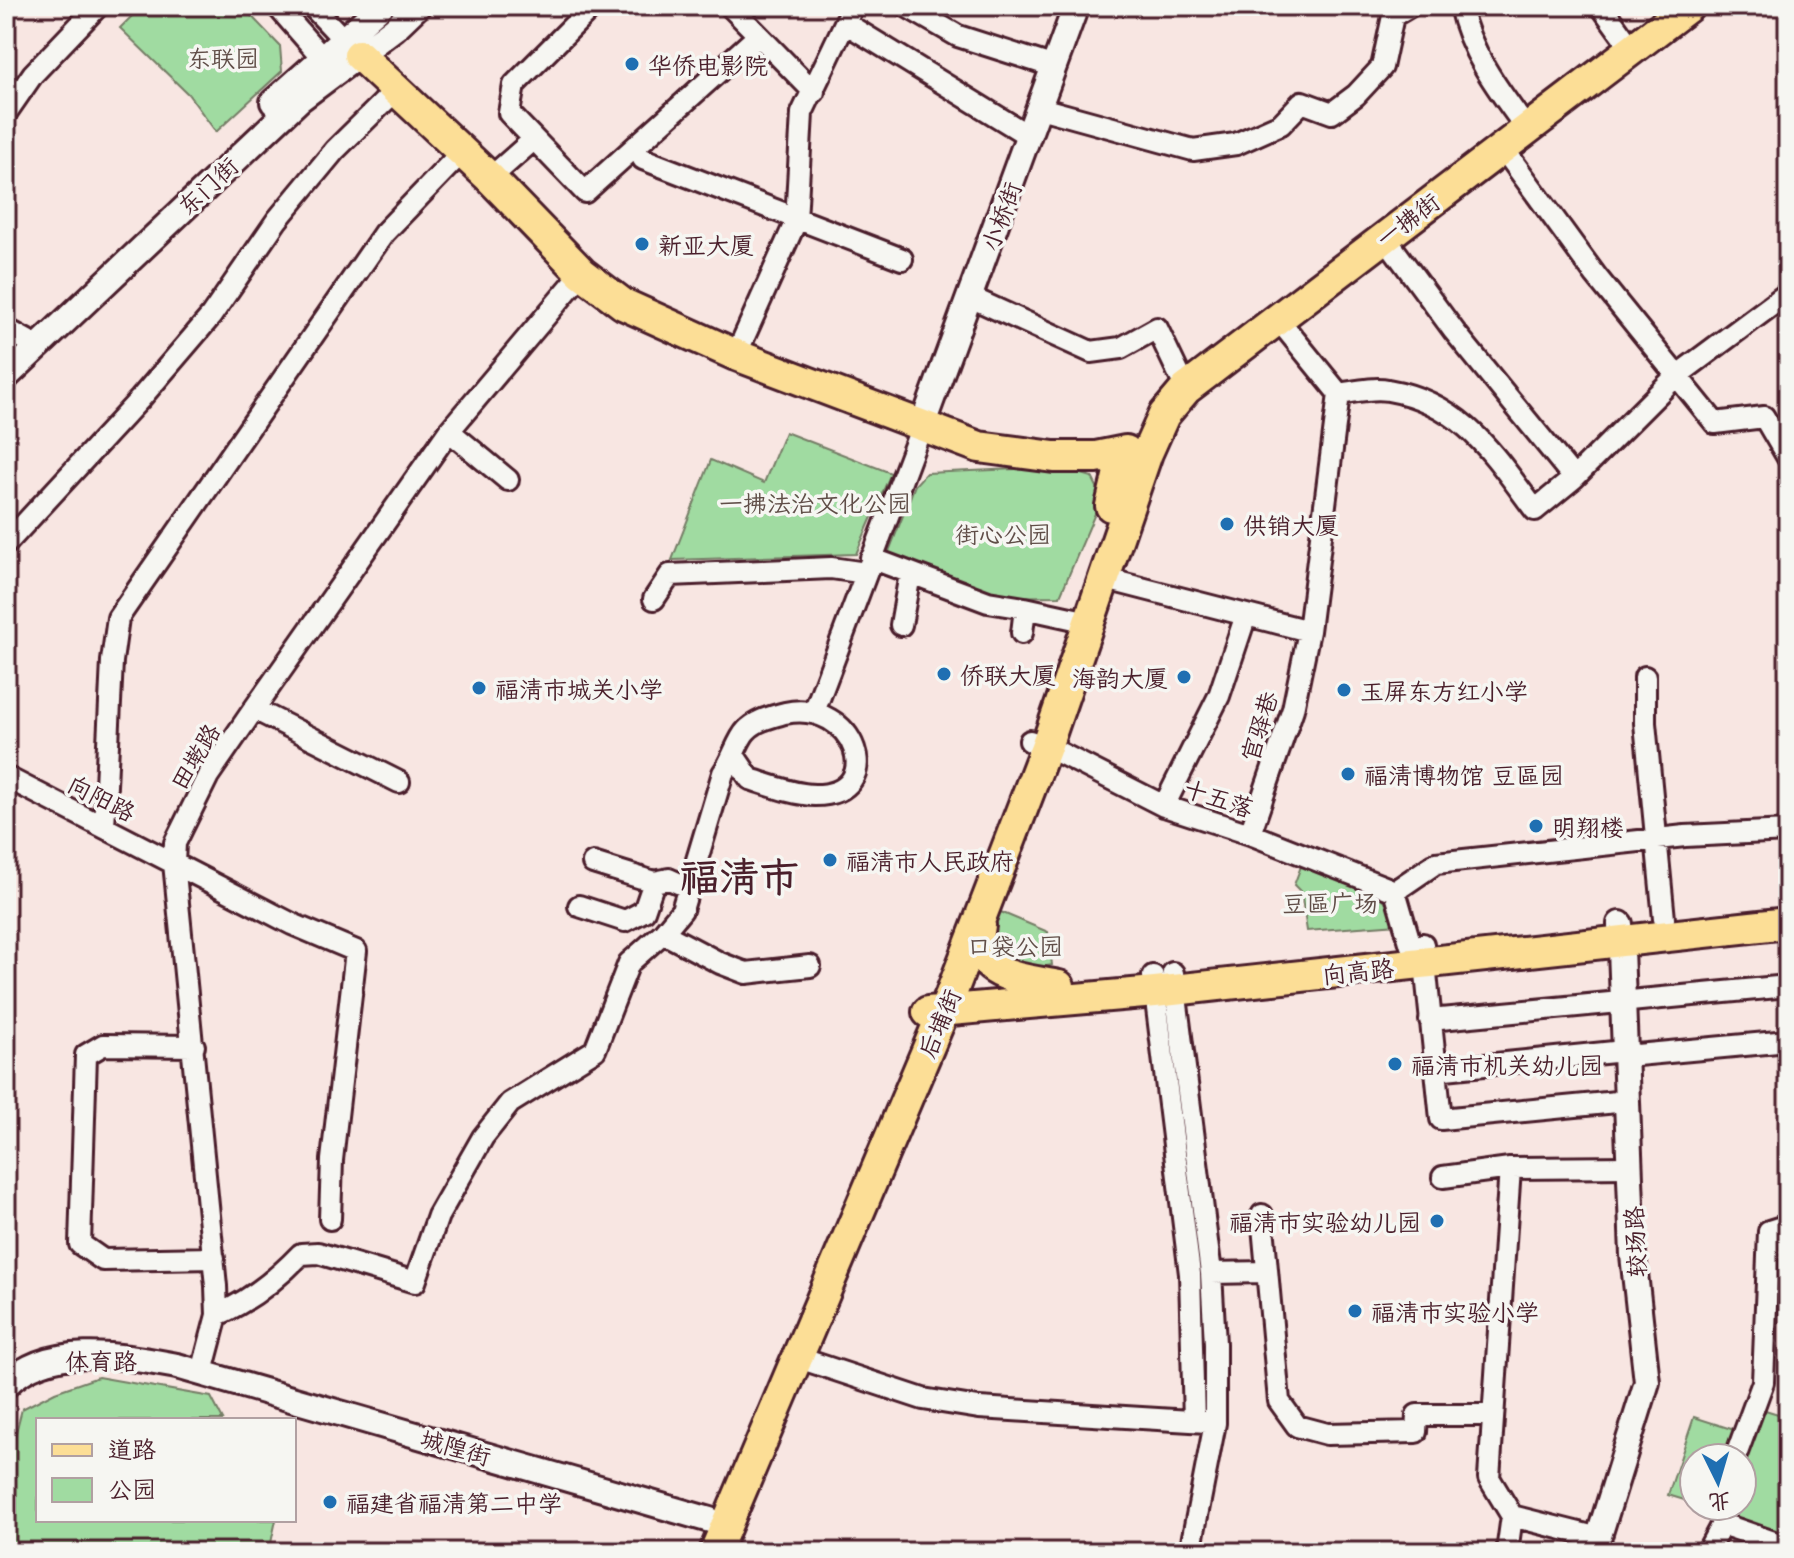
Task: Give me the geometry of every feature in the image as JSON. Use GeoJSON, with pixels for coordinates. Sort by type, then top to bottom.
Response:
{"type":"FeatureCollection","features":[{"type":"Feature","properties":{"kind":"main road","name":"一拂街"},"geometry":{"type":"LineString","coordinates":[[1146,449],[1164,415],[1186,389],[1689,6]]}},
{"type":"Feature","properties":{"kind":"main road"},"geometry":{"type":"LineString","coordinates":[[339,56],[397,89],[490,178],[582,273],[623,304],[736,355],[922,426],[979,447],[1054,457],[1106,455],[1146,449],[1138,438],[1127,433],[1064,439],[984,431],[942,420],[922,426]]}},
{"type":"Feature","properties":{"kind":"main road","name":"后埔街"},"geometry":{"type":"LineString","coordinates":[[715,1552],[801,1353],[1038,744],[1106,579],[1146,449]]}},
{"type":"Feature","properties":{"kind":"main road","name":"后埔街"},"geometry":{"type":"LineString","coordinates":[[698,1552],[939,1003],[983,912],[1119,479],[1120,468],[1106,455]]}},
{"type":"Feature","properties":{"kind":"main road","name":"向高路"},"geometry":{"type":"LineString","coordinates":[[939,1003],[1164,983],[1620,924],[1788,907]]}},
{"type":"Feature","properties":{"kind":"main road","name":"向高路"},"geometry":{"type":"LineString","coordinates":[[983,912],[978,939],[980,953],[990,966],[1005,975],[1059,986]]}},
{"type":"Feature","properties":{"kind":"main road","name":"向高路"},"geometry":{"type":"LineString","coordinates":[[1420,951],[1788,923]]}},
{"type":"Feature","properties":{"kind":"main road","name":"向高路"},"geometry":{"type":"LineString","coordinates":[[939,1003],[1059,986],[1164,983]]}},
{"type":"Feature","properties":{"kind":"street"},"geometry":{"type":"LineString","coordinates":[[6,113],[33,74],[98,6]]}},
{"type":"Feature","properties":{"kind":"street"},"geometry":{"type":"LineString","coordinates":[[277,6],[339,56]]}},
{"type":"Feature","properties":{"kind":"street"},"geometry":{"type":"LineString","coordinates":[[312,6],[339,56]]}},
{"type":"Feature","properties":{"kind":"street","name":"东门街"},"geometry":{"type":"LineString","coordinates":[[6,359],[23,339],[339,56],[381,6]]}},
{"type":"Feature","properties":{"kind":"street","name":"东门街"},"geometry":{"type":"LineString","coordinates":[[339,56],[418,6]]}},
{"type":"Feature","properties":{"kind":"street"},"geometry":{"type":"LineString","coordinates":[[593,6],[514,85],[509,113],[532,141],[585,192],[758,36]]}},
{"type":"Feature","properties":{"kind":"street"},"geometry":{"type":"LineString","coordinates":[[730,6],[814,92]]}},
{"type":"Feature","properties":{"kind":"street"},"geometry":{"type":"LineString","coordinates":[[906,6],[958,36],[1055,67]]}},
{"type":"Feature","properties":{"kind":"street","name":"小桥街"},"geometry":{"type":"LineString","coordinates":[[922,426],[1076,6]]}},
{"type":"Feature","properties":{"kind":"street"},"geometry":{"type":"LineString","coordinates":[[1040,108],[1193,150],[1236,144],[1281,124],[1302,102],[1332,113],[1356,95],[1382,67],[1393,16],[1410,6]]}},
{"type":"Feature","properties":{"kind":"street"},"geometry":{"type":"LineString","coordinates":[[1460,6],[1466,34],[1498,90],[1527,129]]}},
{"type":"Feature","properties":{"kind":"street"},"geometry":{"type":"LineString","coordinates":[[1601,6],[1632,49]]}},
{"type":"Feature","properties":{"kind":"street"},"geometry":{"type":"LineString","coordinates":[[736,355],[796,221],[802,113],[849,15],[1029,136]]}},
{"type":"Feature","properties":{"kind":"street"},"geometry":{"type":"LineString","coordinates":[[6,544],[151,387],[211,316],[277,220],[335,150],[397,89]]}},
{"type":"Feature","properties":{"kind":"street"},"geometry":{"type":"LineString","coordinates":[[490,178],[532,141]]}},
{"type":"Feature","properties":{"kind":"street"},"geometry":{"type":"LineString","coordinates":[[1502,147],[1565,236],[1675,377],[1715,423],[1764,417],[1788,458]]}},
{"type":"Feature","properties":{"kind":"street"},"geometry":{"type":"LineString","coordinates":[[104,827],[112,661],[118,618],[384,233],[462,152]]}},
{"type":"Feature","properties":{"kind":"street"},"geometry":{"type":"LineString","coordinates":[[643,159],[796,221],[902,259]]}},
{"type":"Feature","properties":{"kind":"street"},"geometry":{"type":"LineString","coordinates":[[1384,236],[1454,331],[1574,478]]}},
{"type":"Feature","properties":{"kind":"street","name":"田墘路"},"geometry":{"type":"LineString","coordinates":[[202,1372],[217,1315],[194,1046],[174,863],[175,843],[208,776],[449,431],[582,273]]}},
{"type":"Feature","properties":{"kind":"street"},"geometry":{"type":"LineString","coordinates":[[1277,318],[1339,394],[1386,389],[1446,408],[1487,446],[1535,510],[1574,478],[1675,377],[1788,293]]}},
{"type":"Feature","properties":{"kind":"street"},"geometry":{"type":"LineString","coordinates":[[970,297],[1091,352],[1121,348],[1157,328],[1186,389]]}},
{"type":"Feature","properties":{"kind":"street","name":"东门街"},"geometry":{"type":"LineString","coordinates":[[6,377],[23,339]]}},
{"type":"Feature","properties":{"kind":"street","name":"官驿巷"},"geometry":{"type":"LineString","coordinates":[[1250,834],[1290,717],[1309,631],[1339,394]]}},
{"type":"Feature","properties":{"kind":"street"},"geometry":{"type":"LineString","coordinates":[[814,712],[922,426]]}},
{"type":"Feature","properties":{"kind":"street"},"geometry":{"type":"LineString","coordinates":[[449,431],[508,480]]}},
{"type":"Feature","properties":{"kind":"street"},"geometry":{"type":"LineString","coordinates":[[654,599],[670,575],[868,566],[910,574],[988,602],[1075,619]]}},
{"type":"Feature","properties":{"kind":"street"},"geometry":{"type":"LineString","coordinates":[[901,625],[910,574]]}},
{"type":"Feature","properties":{"kind":"street"},"geometry":{"type":"LineString","coordinates":[[1106,579],[1309,631]]}},
{"type":"Feature","properties":{"kind":"street"},"geometry":{"type":"LineString","coordinates":[[1022,633],[1025,608]]}},
{"type":"Feature","properties":{"kind":"street"},"geometry":{"type":"LineString","coordinates":[[1164,806],[1219,696],[1246,615]]}},
{"type":"Feature","properties":{"kind":"street"},"geometry":{"type":"LineString","coordinates":[[1645,677],[1645,723],[1664,919]]}},
{"type":"Feature","properties":{"kind":"street"},"geometry":{"type":"LineString","coordinates":[[254,709],[399,782]]}},
{"type":"Feature","properties":{"kind":"street"},"geometry":{"type":"LineString","coordinates":[[217,1315],[243,1304],[281,1275],[301,1254],[318,1253],[415,1282],[438,1216],[483,1137],[510,1103],[595,1050],[629,963],[663,933],[682,910],[723,773],[735,757],[744,732],[766,718],[796,711],[814,712],[834,721],[856,747],[856,773],[846,785],[833,792],[814,795],[750,779],[735,757]]}},
{"type":"Feature","properties":{"kind":"street","name":"十五落"},"geometry":{"type":"LineString","coordinates":[[1038,744],[1164,806],[1250,834],[1395,891]]}},
{"type":"Feature","properties":{"kind":"street","name":"向阳路"},"geometry":{"type":"LineString","coordinates":[[6,777],[292,924],[356,951],[332,1160],[330,1219]]}},
{"type":"Feature","properties":{"kind":"street"},"geometry":{"type":"LineString","coordinates":[[1627,1101],[1441,1119],[1420,951],[1395,891],[1436,863],[1657,839],[1788,831]]}},
{"type":"Feature","properties":{"kind":"street"},"geometry":{"type":"LineString","coordinates":[[593,863],[654,882],[669,879],[689,888]]}},
{"type":"Feature","properties":{"kind":"street"},"geometry":{"type":"LineString","coordinates":[[579,906],[625,921],[644,911],[654,882]]}},
{"type":"Feature","properties":{"kind":"street","name":"较场路"},"geometry":{"type":"LineString","coordinates":[[1596,1545],[1647,1382],[1633,1255],[1620,924]]}},
{"type":"Feature","properties":{"kind":"street"},"geometry":{"type":"LineString","coordinates":[[663,933],[746,973],[810,966]]}},
{"type":"Feature","properties":{"kind":"street"},"geometry":{"type":"LineString","coordinates":[[1164,983],[1211,1273],[1215,1416],[1190,1552]]}},
{"type":"Feature","properties":{"kind":"street"},"geometry":{"type":"LineString","coordinates":[[1164,983],[1190,1274],[1194,1415]]}},
{"type":"Feature","properties":{"kind":"street"},"geometry":{"type":"LineString","coordinates":[[1430,1020],[1788,986]]}},
{"type":"Feature","properties":{"kind":"street"},"geometry":{"type":"LineString","coordinates":[[1435,1070],[1624,1051],[1637,1055],[1788,1041]]}},
{"type":"Feature","properties":{"kind":"street"},"geometry":{"type":"LineString","coordinates":[[194,1046],[103,1045],[86,1055],[80,1244],[103,1260],[214,1258]]}},
{"type":"Feature","properties":{"kind":"street"},"geometry":{"type":"LineString","coordinates":[[1443,1177],[1510,1168],[1631,1167]]}},
{"type":"Feature","properties":{"kind":"street"},"geometry":{"type":"LineString","coordinates":[[1507,1552],[1512,1516],[1489,1478],[1510,1168]]}},
{"type":"Feature","properties":{"kind":"street"},"geometry":{"type":"LineString","coordinates":[[1262,1215],[1279,1401],[1297,1426],[1327,1434],[1416,1432],[1417,1415],[1492,1415]]}},
{"type":"Feature","properties":{"kind":"street"},"geometry":{"type":"LineString","coordinates":[[1741,1442],[1763,1382],[1769,1231],[1788,1225]]}},
{"type":"Feature","properties":{"kind":"street"},"geometry":{"type":"LineString","coordinates":[[1211,1273],[1266,1272]]}},
{"type":"Feature","properties":{"kind":"street"},"geometry":{"type":"LineString","coordinates":[[801,1353],[923,1399],[979,1408],[1215,1416]]}},
{"type":"Feature","properties":{"kind":"street","name":"体育路"},"geometry":{"type":"LineString","coordinates":[[6,1385],[21,1370],[81,1355],[128,1357],[202,1372]]}},
{"type":"Feature","properties":{"kind":"street","name":"城隍街"},"geometry":{"type":"LineString","coordinates":[[202,1372],[710,1520]]}},
{"type":"Feature","properties":{"kind":"street"},"geometry":{"type":"LineString","coordinates":[[1512,1516],[1596,1545]]}},
{"type":"Feature","properties":{"kind":"street"},"geometry":{"type":"LineString","coordinates":[[1707,1552],[1716,1522]]}},
{"type":"Feature","properties":{"kind":"street"},"geometry":{"type":"LineString","coordinates":[[1737,1522],[1788,1547]]}},
{"type":"Feature","properties":{"kind":"green space","name":"东联园"},"geometry":{"type":"Polygon","coordinates":[[[142,6],[242,6],[280,46],[282,71],[216,132],[188,94],[120,28],[142,6]]]}},
{"type":"Feature","properties":{"kind":"green space","name":"一拂法治文化公园"},"geometry":{"type":"Polygon","coordinates":[[[785,432],[891,473],[856,554],[672,560],[711,460],[764,483],[785,432]]]}},
{"type":"Feature","properties":{"kind":"green space","name":"街心公园"},"geometry":{"type":"Polygon","coordinates":[[[1058,467],[1092,477],[1102,497],[1060,596],[990,597],[888,554],[915,485],[926,473],[1058,467]]]}},
{"type":"Feature","properties":{"kind":"green space","name":"豆區广场"},"geometry":{"type":"Polygon","coordinates":[[[1303,861],[1393,896],[1398,924],[1307,931],[1301,892],[1294,885],[1303,861]]]}},
{"type":"Feature","properties":{"kind":"green space","name":"口袋公园"},"geometry":{"type":"Polygon","coordinates":[[[996,910],[1048,932],[1052,965],[1021,971],[986,956],[996,910]]]}},
{"type":"Feature","properties":{"kind":"green space"},"geometry":{"type":"Polygon","coordinates":[[[98,1377],[211,1397],[222,1418],[36,1418],[36,1522],[276,1522],[269,1552],[6,1552],[6,1471],[22,1409],[55,1392],[98,1377]]]}},
{"type":"Feature","properties":{"kind":"green space"},"geometry":{"type":"Polygon","coordinates":[[[1762,1409],[1788,1417],[1788,1539],[1733,1522],[1758,1522],[1758,1442],[1686,1442],[1694,1417],[1753,1436],[1762,1409]]]}},
{"type":"Feature","properties":{"kind":"green space"},"geometry":{"type":"Polygon","coordinates":[[[1678,1465],[1678,1498],[1668,1495],[1678,1465]]]}},
{"type":"Feature","properties":{"kind":"place","name":"华侨电影院"},"geometry":{"type":"Point","coordinates":[632,64]}},
{"type":"Feature","properties":{"kind":"place","name":"新亚大厦"},"geometry":{"type":"Point","coordinates":[642,244]}},
{"type":"Feature","properties":{"kind":"place","name":"供销大厦"},"geometry":{"type":"Point","coordinates":[1227,524]}},
{"type":"Feature","properties":{"kind":"place","name":"侨联大厦"},"geometry":{"type":"Point","coordinates":[944,674]}},
{"type":"Feature","properties":{"kind":"place","name":"海韵大厦"},"geometry":{"type":"Point","coordinates":[1184,677]}},
{"type":"Feature","properties":{"kind":"place","name":"福清市城关小学"},"geometry":{"type":"Point","coordinates":[479,688]}},
{"type":"Feature","properties":{"kind":"place","name":"玉屏东方红小学"},"geometry":{"type":"Point","coordinates":[1344,690]}},
{"type":"Feature","properties":{"kind":"place","name":"福清博物馆 豆區园"},"geometry":{"type":"Point","coordinates":[1348,774]}},
{"type":"Feature","properties":{"kind":"place","name":"明翔楼"},"geometry":{"type":"Point","coordinates":[1536,826]}},
{"type":"Feature","properties":{"kind":"place","name":"福清市人民政府"},"geometry":{"type":"Point","coordinates":[830,860]}},
{"type":"Feature","properties":{"kind":"place","name":"福清市机关幼儿园"},"geometry":{"type":"Point","coordinates":[1395,1064]}},
{"type":"Feature","properties":{"kind":"place","name":"福清市实验幼儿园"},"geometry":{"type":"Point","coordinates":[1437,1221]}},
{"type":"Feature","properties":{"kind":"place","name":"福清市实验小学"},"geometry":{"type":"Point","coordinates":[1355,1311]}},
{"type":"Feature","properties":{"kind":"place","name":"福建省福清第二中学"},"geometry":{"type":"Point","coordinates":[330,1502]}},
{"type":"Feature","properties":{"kind":"district","name":"福清市"},"geometry":{"type":"Point","coordinates":[739,874]}}]}
